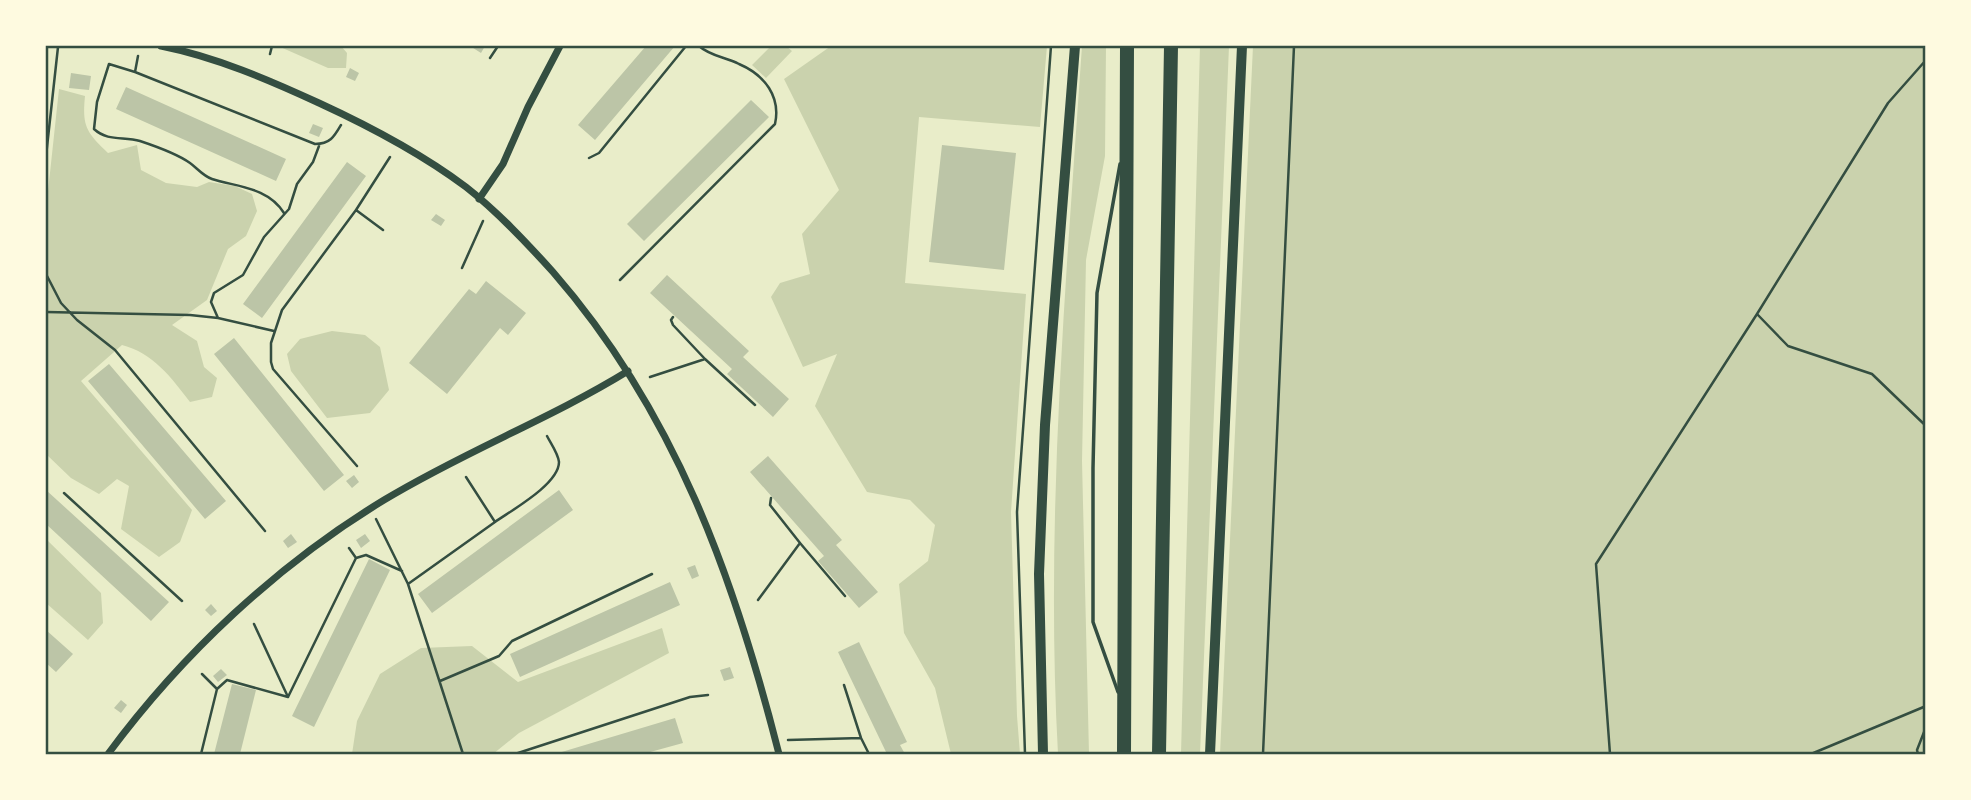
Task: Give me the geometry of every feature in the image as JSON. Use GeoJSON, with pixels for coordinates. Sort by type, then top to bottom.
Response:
{"type":"FeatureCollection","features":[{"type":"Feature","properties":{"kind":"highway"},"geometry":{"type":"LineString","coordinates":[[1124,754],[1127,46]]}},
{"type":"Feature","properties":{"kind":"highway"},"geometry":{"type":"LineString","coordinates":[[1159,754],[1171,46]]}},
{"type":"Feature","properties":{"kind":"main road"},"geometry":{"type":"LineString","coordinates":[[1043,754],[1040,574],[1045,425],[1075,46]]}},
{"type":"Feature","properties":{"kind":"main road"},"geometry":{"type":"LineString","coordinates":[[1210,754],[1242,46]]}},
{"type":"Feature","properties":{"kind":"street"},"geometry":{"type":"LineString","coordinates":[[161,46],[263,78],[346,116],[431,164],[479,198],[533,250],[569,291],[628,371],[659,421],[675,454],[716,548],[760,679],[779,754]]}},
{"type":"Feature","properties":{"kind":"street"},"geometry":{"type":"LineString","coordinates":[[479,198],[503,164],[528,107],[560,46]]}},
{"type":"Feature","properties":{"kind":"street"},"geometry":{"type":"LineString","coordinates":[[108,754],[167,682],[214,633],[313,548],[384,500],[628,371]]}},
{"type":"Feature","properties":{"kind":"lane"},"geometry":{"type":"LineString","coordinates":[[1124,707],[1093,622],[1093,468],[1097,293],[1126,135]]}},
{"type":"Feature","properties":{"kind":"path"},"geometry":{"type":"LineString","coordinates":[[270,54],[272,46]]}},
{"type":"Feature","properties":{"kind":"path"},"geometry":{"type":"LineString","coordinates":[[490,58],[498,46]]}},
{"type":"Feature","properties":{"kind":"path"},"geometry":{"type":"LineString","coordinates":[[590,158],[599,153],[685,46]]}},
{"type":"Feature","properties":{"kind":"path"},"geometry":{"type":"LineString","coordinates":[[620,279],[775,124],[778,112],[775,95],[760,77],[740,64],[705,51],[699,46]]}},
{"type":"Feature","properties":{"kind":"path"},"geometry":{"type":"LineString","coordinates":[[1025,754],[1017,512],[1051,46]]}},
{"type":"Feature","properties":{"kind":"path"},"geometry":{"type":"LineString","coordinates":[[1263,754],[1294,46]]}},
{"type":"Feature","properties":{"kind":"path"},"geometry":{"type":"LineString","coordinates":[[46,156],[58,47]]}},
{"type":"Feature","properties":{"kind":"path"},"geometry":{"type":"LineString","coordinates":[[135,72],[138,56]]}},
{"type":"Feature","properties":{"kind":"path"},"geometry":{"type":"LineString","coordinates":[[1610,754],[1596,564],[1757,314],[1888,103],[1926,60]]}},
{"type":"Feature","properties":{"kind":"path"},"geometry":{"type":"LineString","coordinates":[[284,213],[270,199],[245,185],[210,178],[189,162],[136,139],[122,140],[93,129],[97,102],[109,64],[315,144],[325,144],[334,138],[346,116]]}},
{"type":"Feature","properties":{"kind":"path"},"geometry":{"type":"LineString","coordinates":[[218,318],[211,302],[214,293],[243,275],[264,237],[289,209],[297,184],[313,162],[320,144]]}},
{"type":"Feature","properties":{"kind":"path"},"geometry":{"type":"LineString","coordinates":[[357,466],[273,369],[271,362],[274,331],[282,310],[356,210],[390,157]]}},
{"type":"Feature","properties":{"kind":"path"},"geometry":{"type":"LineString","coordinates":[[356,210],[383,230]]}},
{"type":"Feature","properties":{"kind":"path"},"geometry":{"type":"LineString","coordinates":[[462,268],[483,221]]}},
{"type":"Feature","properties":{"kind":"path"},"geometry":{"type":"LineString","coordinates":[[46,274],[61,303],[115,350],[265,531]]}},
{"type":"Feature","properties":{"kind":"path"},"geometry":{"type":"LineString","coordinates":[[46,312],[218,318],[274,331]]}},
{"type":"Feature","properties":{"kind":"path"},"geometry":{"type":"LineString","coordinates":[[1757,314],[1788,346],[1872,374],[1926,426]]}},
{"type":"Feature","properties":{"kind":"path"},"geometry":{"type":"LineString","coordinates":[[673,317],[673,325],[755,405]]}},
{"type":"Feature","properties":{"kind":"path"},"geometry":{"type":"LineString","coordinates":[[650,377],[705,359]]}},
{"type":"Feature","properties":{"kind":"path"},"geometry":{"type":"LineString","coordinates":[[408,584],[551,481],[558,471],[559,459],[547,436]]}},
{"type":"Feature","properties":{"kind":"path"},"geometry":{"type":"LineString","coordinates":[[466,477],[495,522]]}},
{"type":"Feature","properties":{"kind":"path"},"geometry":{"type":"LineString","coordinates":[[64,493],[182,601]]}},
{"type":"Feature","properties":{"kind":"path"},"geometry":{"type":"LineString","coordinates":[[771,498],[770,505],[845,596]]}},
{"type":"Feature","properties":{"kind":"path"},"geometry":{"type":"LineString","coordinates":[[375,517],[408,584],[463,754]]}},
{"type":"Feature","properties":{"kind":"path"},"geometry":{"type":"LineString","coordinates":[[758,600],[800,543]]}},
{"type":"Feature","properties":{"kind":"path"},"geometry":{"type":"LineString","coordinates":[[349,548],[355,558]]}},
{"type":"Feature","properties":{"kind":"path"},"geometry":{"type":"LineString","coordinates":[[288,697],[355,558],[366,555],[402,570]]}},
{"type":"Feature","properties":{"kind":"path"},"geometry":{"type":"LineString","coordinates":[[440,681],[499,656],[512,641],[652,574]]}},
{"type":"Feature","properties":{"kind":"path"},"geometry":{"type":"LineString","coordinates":[[254,624],[288,697]]}},
{"type":"Feature","properties":{"kind":"path"},"geometry":{"type":"LineString","coordinates":[[202,674],[217,690]]}},
{"type":"Feature","properties":{"kind":"path"},"geometry":{"type":"LineString","coordinates":[[201,754],[217,690],[227,680],[288,697]]}},
{"type":"Feature","properties":{"kind":"path"},"geometry":{"type":"LineString","coordinates":[[844,685],[869,754]]}},
{"type":"Feature","properties":{"kind":"path"},"geometry":{"type":"LineString","coordinates":[[515,754],[690,697],[708,695]]}},
{"type":"Feature","properties":{"kind":"path"},"geometry":{"type":"LineString","coordinates":[[1811,754],[1926,706]]}},
{"type":"Feature","properties":{"kind":"path"},"geometry":{"type":"LineString","coordinates":[[1918,754],[1926,727]]}},
{"type":"Feature","properties":{"kind":"path"},"geometry":{"type":"LineString","coordinates":[[788,740],[861,738]]}},
{"type":"Feature","properties":{"kind":"green space"},"geometry":{"type":"Polygon","coordinates":[[[278,46],[341,46],[347,53],[346,68],[328,68],[278,46]]]}},
{"type":"Feature","properties":{"kind":"green space"},"geometry":{"type":"Polygon","coordinates":[[[771,46],[786,46],[792,51],[766,78],[752,65],[771,46]]]}},
{"type":"Feature","properties":{"kind":"green space"},"geometry":{"type":"Polygon","coordinates":[[[831,46],[1047,46],[1040,127],[919,117],[905,283],[1026,294],[1011,512],[1020,754],[951,754],[935,688],[904,633],[899,584],[928,561],[935,525],[910,500],[867,492],[815,406],[837,354],[803,367],[771,297],[780,283],[810,274],[802,234],[839,190],[784,79],[831,46]]]}},
{"type":"Feature","properties":{"kind":"green space"},"geometry":{"type":"Polygon","coordinates":[[[1082,46],[1106,46],[1105,156],[1086,260],[1082,461],[1089,754],[1058,754],[1054,577],[1056,488],[1064,311],[1082,46]]]}},
{"type":"Feature","properties":{"kind":"green space"},"geometry":{"type":"Polygon","coordinates":[[[1200,46],[1229,46],[1200,754],[1181,754],[1200,46]]]}},
{"type":"Feature","properties":{"kind":"green space"},"geometry":{"type":"Polygon","coordinates":[[[1253,46],[1925,46],[1925,754],[1220,754],[1253,46]]]}},
{"type":"Feature","properties":{"kind":"green space"},"geometry":{"type":"Polygon","coordinates":[[[59,89],[85,96],[84,115],[87,128],[108,153],[137,145],[141,170],[166,183],[197,187],[209,182],[235,186],[252,194],[257,211],[246,236],[228,249],[207,300],[172,325],[197,341],[204,367],[217,378],[212,397],[190,402],[152,360],[122,345],[81,381],[192,510],[180,542],[159,557],[121,529],[129,486],[117,479],[99,494],[71,478],[46,454],[46,210],[59,89]]]}},
{"type":"Feature","properties":{"kind":"green space"},"geometry":{"type":"Polygon","coordinates":[[[332,331],[365,335],[380,347],[389,390],[370,413],[327,418],[291,371],[287,354],[300,339],[332,331]]]}},
{"type":"Feature","properties":{"kind":"green space"},"geometry":{"type":"Polygon","coordinates":[[[46,539],[101,593],[103,623],[88,640],[46,603],[46,539]]]}},
{"type":"Feature","properties":{"kind":"green space"},"geometry":{"type":"Polygon","coordinates":[[[662,628],[669,653],[519,733],[493,754],[352,754],[357,721],[380,674],[421,648],[472,646],[518,682],[662,628]]]}},
{"type":"Feature","properties":{"kind":"building"},"geometry":{"type":"Polygon","coordinates":[[[470,46],[485,46],[481,53],[470,46]]]}},
{"type":"Feature","properties":{"kind":"building"},"geometry":{"type":"Polygon","coordinates":[[[646,46],[675,46],[595,140],[578,125],[646,46]]]}},
{"type":"Feature","properties":{"kind":"building"},"geometry":{"type":"Polygon","coordinates":[[[350,68],[359,73],[355,81],[346,77],[350,68]]]}},
{"type":"Feature","properties":{"kind":"building"},"geometry":{"type":"Polygon","coordinates":[[[71,73],[91,76],[89,90],[69,88],[71,73]]]}},
{"type":"Feature","properties":{"kind":"building"},"geometry":{"type":"Polygon","coordinates":[[[126,87],[286,159],[276,181],[116,109],[126,87]]]}},
{"type":"Feature","properties":{"kind":"building"},"geometry":{"type":"Polygon","coordinates":[[[751,100],[769,117],[644,241],[627,224],[751,100]]]}},
{"type":"Feature","properties":{"kind":"building"},"geometry":{"type":"Polygon","coordinates":[[[313,124],[323,128],[319,137],[309,133],[313,124]]]}},
{"type":"Feature","properties":{"kind":"building"},"geometry":{"type":"Polygon","coordinates":[[[942,145],[1016,153],[1004,270],[929,262],[942,145]]]}},
{"type":"Feature","properties":{"kind":"building"},"geometry":{"type":"Polygon","coordinates":[[[347,162],[366,176],[262,318],[243,304],[347,162]]]}},
{"type":"Feature","properties":{"kind":"building"},"geometry":{"type":"Polygon","coordinates":[[[436,214],[445,220],[441,226],[431,220],[436,214]]]}},
{"type":"Feature","properties":{"kind":"building"},"geometry":{"type":"Polygon","coordinates":[[[667,275],[749,351],[743,357],[789,399],[773,417],[727,374],[732,369],[650,293],[667,275]]]}},
{"type":"Feature","properties":{"kind":"building"},"geometry":{"type":"Polygon","coordinates":[[[486,281],[526,313],[508,335],[500,328],[447,394],[409,363],[469,289],[476,294],[486,281]]]}},
{"type":"Feature","properties":{"kind":"building"},"geometry":{"type":"Polygon","coordinates":[[[234,338],[344,475],[324,491],[214,354],[234,338]]]}},
{"type":"Feature","properties":{"kind":"building"},"geometry":{"type":"Polygon","coordinates":[[[109,364],[226,501],[205,519],[88,381],[109,364]]]}},
{"type":"Feature","properties":{"kind":"building"},"geometry":{"type":"Polygon","coordinates":[[[768,456],[842,540],[836,545],[878,592],[859,608],[818,561],[824,556],[750,472],[768,456]]]}},
{"type":"Feature","properties":{"kind":"building"},"geometry":{"type":"Polygon","coordinates":[[[354,475],[359,482],[352,488],[346,481],[354,475]]]}},
{"type":"Feature","properties":{"kind":"building"},"geometry":{"type":"Polygon","coordinates":[[[46,490],[169,602],[151,621],[46,524],[46,490]]]}},
{"type":"Feature","properties":{"kind":"building"},"geometry":{"type":"Polygon","coordinates":[[[559,490],[573,510],[432,613],[418,594],[559,490]]]}},
{"type":"Feature","properties":{"kind":"building"},"geometry":{"type":"Polygon","coordinates":[[[291,534],[297,542],[288,548],[283,541],[291,534]]]}},
{"type":"Feature","properties":{"kind":"building"},"geometry":{"type":"Polygon","coordinates":[[[365,534],[370,541],[361,548],[356,540],[365,534]]]}},
{"type":"Feature","properties":{"kind":"building"},"geometry":{"type":"Polygon","coordinates":[[[369,559],[390,570],[314,727],[292,716],[369,559]]]}},
{"type":"Feature","properties":{"kind":"building"},"geometry":{"type":"Polygon","coordinates":[[[695,565],[699,576],[692,579],[687,568],[695,565]]]}},
{"type":"Feature","properties":{"kind":"building"},"geometry":{"type":"Polygon","coordinates":[[[670,582],[680,605],[520,677],[510,654],[670,582]]]}},
{"type":"Feature","properties":{"kind":"building"},"geometry":{"type":"Polygon","coordinates":[[[211,604],[217,611],[211,616],[205,610],[211,604]]]}},
{"type":"Feature","properties":{"kind":"building"},"geometry":{"type":"Polygon","coordinates":[[[46,630],[73,654],[56,672],[46,663],[46,630]]]}},
{"type":"Feature","properties":{"kind":"building"},"geometry":{"type":"Polygon","coordinates":[[[859,642],[907,742],[900,745],[905,754],[881,754],[886,752],[838,652],[859,642]]]}},
{"type":"Feature","properties":{"kind":"building"},"geometry":{"type":"Polygon","coordinates":[[[730,667],[734,678],[724,681],[720,670],[730,667]]]}},
{"type":"Feature","properties":{"kind":"building"},"geometry":{"type":"Polygon","coordinates":[[[221,669],[227,675],[218,682],[213,676],[221,669]]]}},
{"type":"Feature","properties":{"kind":"building"},"geometry":{"type":"Polygon","coordinates":[[[232,684],[256,690],[240,754],[214,754],[232,684]]]}},
{"type":"Feature","properties":{"kind":"building"},"geometry":{"type":"Polygon","coordinates":[[[121,700],[127,705],[121,713],[114,708],[121,700]]]}},
{"type":"Feature","properties":{"kind":"building"},"geometry":{"type":"Polygon","coordinates":[[[675,718],[683,743],[643,754],[555,754],[675,718]]]}}]}
